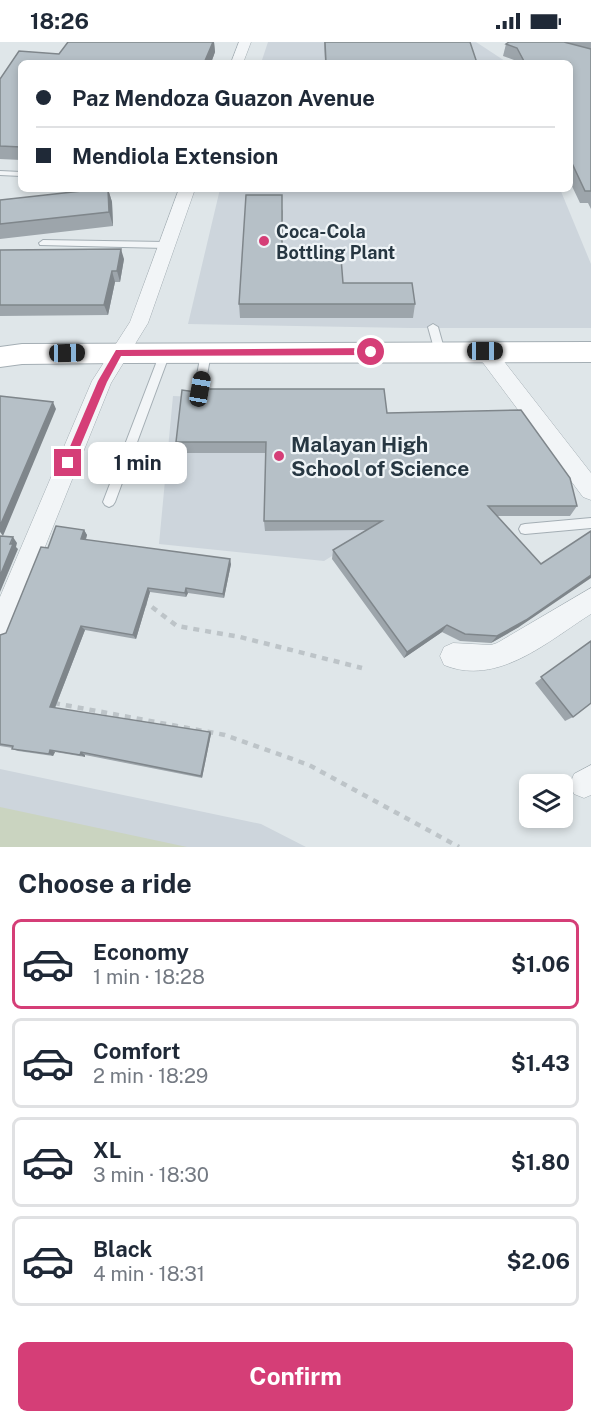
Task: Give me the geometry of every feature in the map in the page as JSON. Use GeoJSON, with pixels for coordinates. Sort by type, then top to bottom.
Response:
{"type":"FeatureCollection","features":[{"type":"Feature","properties":{"kind":"main road"},"geometry":{"type":"LineString","coordinates":[[7,354],[591,352]]}},
{"type":"Feature","properties":{"kind":"street"},"geometry":{"type":"LineString","coordinates":[[238,60],[245,42]]}},
{"type":"Feature","properties":{"kind":"street"},"geometry":{"type":"LineString","coordinates":[[0,627],[102,381],[139,322],[186,192]]}},
{"type":"Feature","properties":{"kind":"street"},"geometry":{"type":"LineString","coordinates":[[485,351],[591,490]]}},
{"type":"Feature","properties":{"kind":"street"},"geometry":{"type":"LineString","coordinates":[[453,656],[492,658],[503,654],[591,600]]}},
{"type":"Feature","properties":{"kind":"lane"},"geometry":{"type":"LineString","coordinates":[[0,173],[18,174]]}},
{"type":"Feature","properties":{"kind":"lane"},"geometry":{"type":"LineString","coordinates":[[43,243],[165,245]]}},
{"type":"Feature","properties":{"kind":"lane"},"geometry":{"type":"LineString","coordinates":[[434,327],[440,352]]}},
{"type":"Feature","properties":{"kind":"lane"},"geometry":{"type":"LineString","coordinates":[[109,502],[165,353]]}},
{"type":"Feature","properties":{"kind":"lane"},"geometry":{"type":"LineString","coordinates":[[198,397],[206,353]]}},
{"type":"Feature","properties":{"kind":"lane"},"geometry":{"type":"LineString","coordinates":[[525,530],[591,523]]}},
{"type":"Feature","properties":{"kind":"path"},"geometry":{"type":"LineString","coordinates":[[137,603],[148,604],[177,626],[240,637],[362,668]]}},
{"type":"Feature","properties":{"kind":"path"},"geometry":{"type":"LineString","coordinates":[[45,701],[236,739],[309,765],[459,847]]}},
{"type":"Feature","properties":{"kind":"shaded area"},"geometry":{"type":"Polygon","coordinates":[[[268,42],[476,42],[503,60],[262,60],[268,42]]]}},
{"type":"Feature","properties":{"kind":"shaded area"},"geometry":{"type":"Polygon","coordinates":[[[219,192],[561,192],[591,264],[591,328],[188,324],[219,192]]]}},
{"type":"Feature","properties":{"kind":"shaded area","name":"Malayan High School of Science"},"geometry":{"type":"Polygon","coordinates":[[[173,396],[198,397],[397,516],[324,561],[159,544],[173,396]]]}},
{"type":"Feature","properties":{"kind":"shaded area"},"geometry":{"type":"Polygon","coordinates":[[[0,769],[261,824],[306,847],[0,847],[0,769]]]}},
{"type":"Feature","properties":{"kind":"green space"},"geometry":{"type":"Polygon","coordinates":[[[0,807],[187,847],[0,847],[0,807]]]}},
{"type":"Feature","properties":{"kind":"building"},"geometry":{"type":"Polygon","coordinates":[[[68,42],[213,42],[205,60],[18,60],[18,147],[0,146],[0,79],[19,51],[59,54],[68,42]]]}},
{"type":"Feature","properties":{"kind":"building"},"geometry":{"type":"Polygon","coordinates":[[[325,42],[470,42],[476,60],[326,60],[325,42]]]}},
{"type":"Feature","properties":{"kind":"building"},"geometry":{"type":"Polygon","coordinates":[[[509,42],[564,42],[591,49],[591,191],[585,191],[573,165],[573,60],[523,60],[517,48],[506,44],[509,42]]]}},
{"type":"Feature","properties":{"kind":"building"},"geometry":{"type":"Polygon","coordinates":[[[73,192],[108,192],[109,212],[0,224],[0,200],[73,192]]]}},
{"type":"Feature","properties":{"kind":"building","name":"Coca-Cola Bottling Plant"},"geometry":{"type":"Polygon","coordinates":[[[246,195],[282,195],[282,258],[341,258],[343,283],[412,283],[415,304],[239,304],[246,195]]]}},
{"type":"Feature","properties":{"kind":"building"},"geometry":{"type":"Polygon","coordinates":[[[121,249],[117,271],[112,271],[104,305],[0,305],[0,250],[121,249]]]}},
{"type":"Feature","properties":{"kind":"building"},"geometry":{"type":"Polygon","coordinates":[[[199,389],[384,389],[387,413],[521,410],[570,478],[577,506],[488,506],[541,564],[591,531],[591,575],[526,620],[497,636],[465,634],[447,625],[407,652],[333,550],[382,521],[264,521],[266,442],[176,442],[182,390],[196,392],[199,389]]]}},
{"type":"Feature","properties":{"kind":"building"},"geometry":{"type":"Polygon","coordinates":[[[0,396],[53,402],[0,526],[0,396]]]}},
{"type":"Feature","properties":{"kind":"building"},"geometry":{"type":"Polygon","coordinates":[[[56,526],[84,530],[81,539],[230,559],[223,594],[186,588],[185,593],[148,588],[133,635],[81,626],[50,707],[210,732],[201,776],[81,752],[80,755],[50,750],[49,754],[12,749],[13,746],[0,744],[0,635],[6,633],[41,547],[48,548],[56,526]]]}},
{"type":"Feature","properties":{"kind":"building"},"geometry":{"type":"Polygon","coordinates":[[[0,536],[13,537],[10,544],[13,544],[0,576],[0,536]]]}},
{"type":"Feature","properties":{"kind":"building"},"geometry":{"type":"Polygon","coordinates":[[[591,641],[591,703],[573,717],[541,677],[591,641]]]}},
{"type":"Feature","properties":{"kind":"place","name":"Coca-Cola Bottling Plant"},"geometry":{"type":"Point","coordinates":[264,241]}},
{"type":"Feature","properties":{"kind":"place","name":"Malayan High School of Science"},"geometry":{"type":"Point","coordinates":[279,456]}},
{"type":"Feature","properties":{"kind":"route"},"geometry":{"type":"LineString","coordinates":[[68,463],[102,381],[119,353],[371,352]]}}]}
